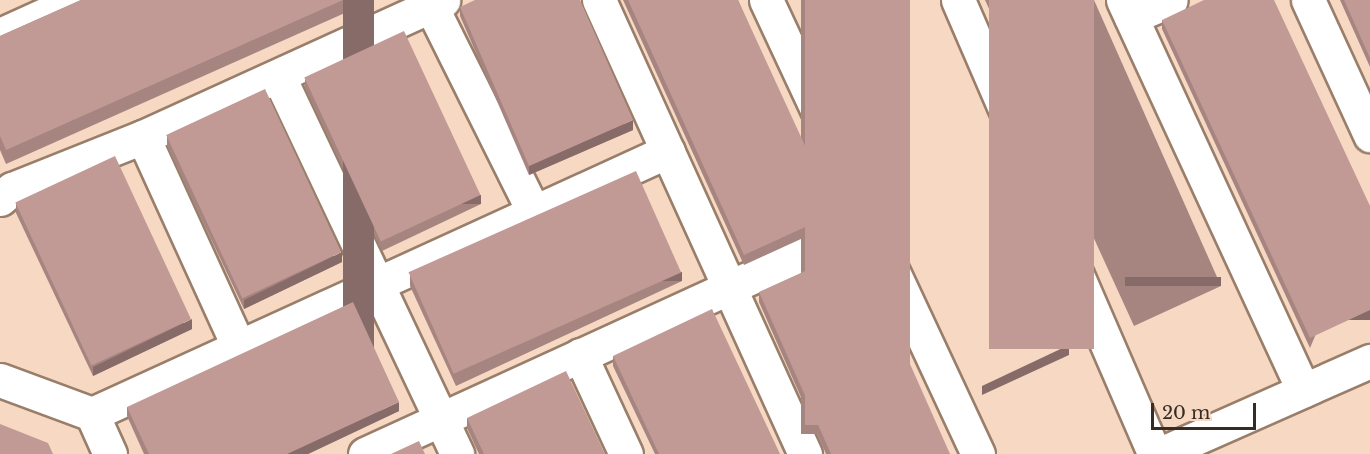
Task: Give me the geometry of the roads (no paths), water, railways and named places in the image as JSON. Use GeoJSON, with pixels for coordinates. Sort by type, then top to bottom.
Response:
{"type":"FeatureCollection","features":[{"type":"Feature","properties":{"kind":"street"},"geometry":{"type":"LineString","coordinates":[[0,35],[32,9],[77,0]]}},
{"type":"Feature","properties":{"kind":"street"},"geometry":{"type":"LineString","coordinates":[[599,0],[806,454]]}},
{"type":"Feature","properties":{"kind":"street"},"geometry":{"type":"LineString","coordinates":[[765,0],[978,454]]}},
{"type":"Feature","properties":{"kind":"street"},"geometry":{"type":"LineString","coordinates":[[958,0],[1154,454]]}},
{"type":"Feature","properties":{"kind":"street"},"geometry":{"type":"LineString","coordinates":[[1172,0],[1127,9],[1303,390]]}},
{"type":"Feature","properties":{"kind":"street"},"geometry":{"type":"LineString","coordinates":[[1308,0],[1370,135]]}},
{"type":"Feature","properties":{"kind":"street"},"geometry":{"type":"LineString","coordinates":[[0,199],[12,189],[279,77],[437,3],[533,211]]}},
{"type":"Feature","properties":{"kind":"street"},"geometry":{"type":"LineString","coordinates":[[279,77],[457,454]]}},
{"type":"Feature","properties":{"kind":"street"},"geometry":{"type":"LineString","coordinates":[[143,136],[238,345]]}},
{"type":"Feature","properties":{"kind":"street"},"geometry":{"type":"LineString","coordinates":[[92,414],[238,345],[668,151]]}},
{"type":"Feature","properties":{"kind":"street"},"geometry":{"type":"LineString","coordinates":[[365,454],[870,223]]}},
{"type":"Feature","properties":{"kind":"street"},"geometry":{"type":"LineString","coordinates":[[580,355],[626,454]]}},
{"type":"Feature","properties":{"kind":"street"},"geometry":{"type":"LineString","coordinates":[[1160,454],[1370,360]]}},
{"type":"Feature","properties":{"kind":"street"},"geometry":{"type":"LineString","coordinates":[[0,380],[92,414],[110,454]]}}]}
